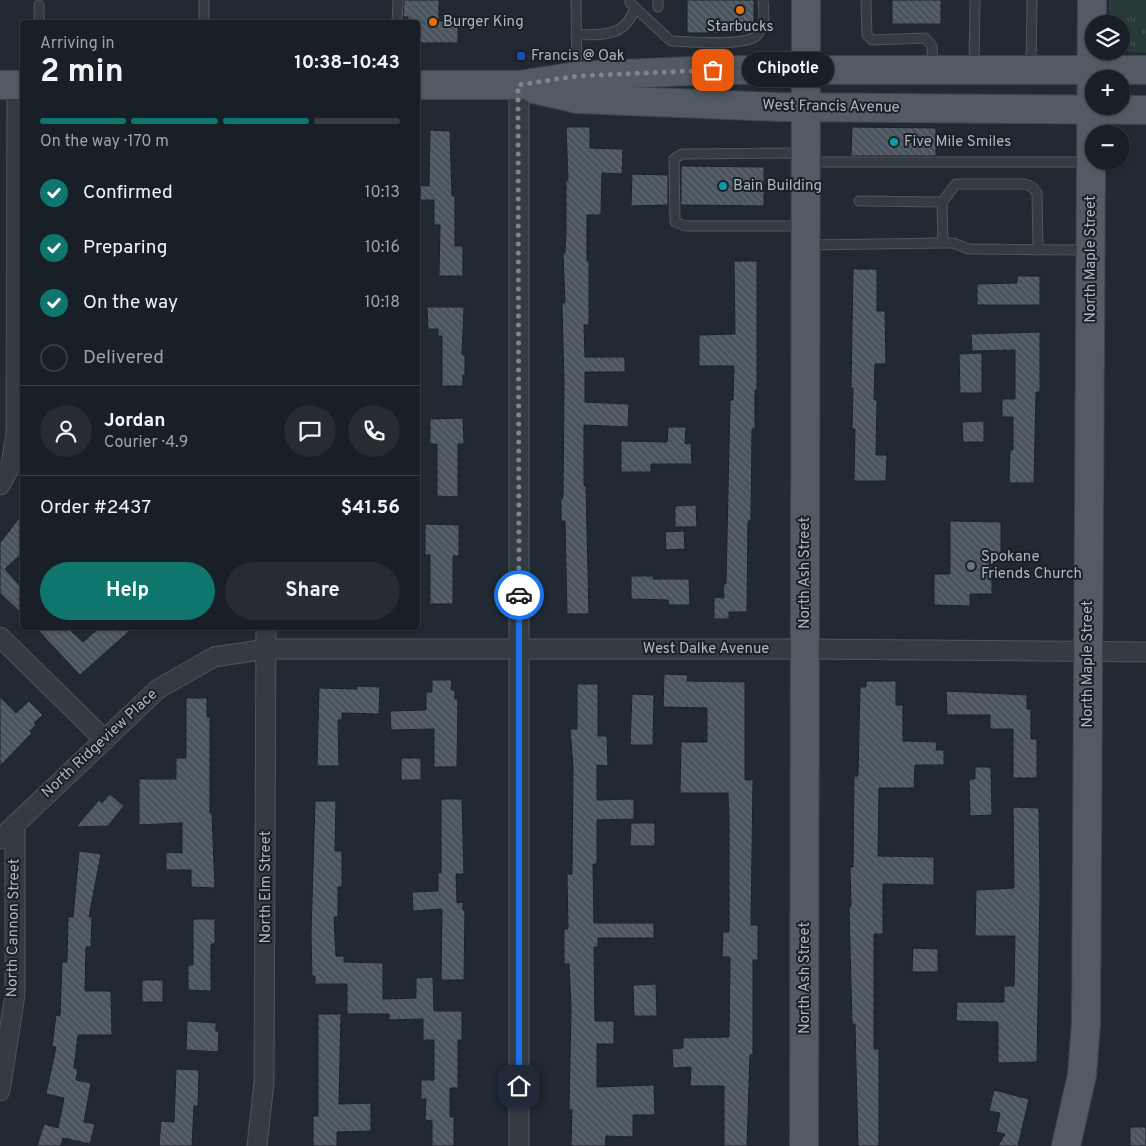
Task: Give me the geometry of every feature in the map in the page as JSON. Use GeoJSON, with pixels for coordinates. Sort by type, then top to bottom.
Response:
{"type":"FeatureCollection","features":[{"type":"Feature","properties":{"kind":"main road","name":"North Ash Street"},"geometry":{"type":"LineString","coordinates":[[804,1146],[806,0]]}},
{"type":"Feature","properties":{"kind":"main road","name":"North Maple Street"},"geometry":{"type":"LineString","coordinates":[[1092,0],[1092,69]]}},
{"type":"Feature","properties":{"kind":"main road","name":"West Francis Avenue"},"geometry":{"type":"LineString","coordinates":[[420,85],[518,85],[577,76],[713,70],[1146,70]]}},
{"type":"Feature","properties":{"kind":"main road","name":"West Francis Avenue"},"geometry":{"type":"LineString","coordinates":[[518,85],[578,98],[806,108],[1085,110]]}},
{"type":"Feature","properties":{"kind":"main road","name":"West Francis Avenue"},"geometry":{"type":"LineString","coordinates":[[1130,110],[1146,110]]}},
{"type":"Feature","properties":{"kind":"main road","name":"North Maple Street"},"geometry":{"type":"LineString","coordinates":[[1066,1146],[1082,1075],[1086,1024],[1091,170]]}},
{"type":"Feature","properties":{"kind":"street"},"geometry":{"type":"LineString","coordinates":[[0,485],[10,465],[16,433],[16,253],[13,85]]}},
{"type":"Feature","properties":{"kind":"street"},"geometry":{"type":"LineString","coordinates":[[518,85],[519,1146]]}},
{"type":"Feature","properties":{"kind":"street"},"geometry":{"type":"LineString","coordinates":[[0,264],[16,253]]}},
{"type":"Feature","properties":{"kind":"street","name":"North Elm Street"},"geometry":{"type":"LineString","coordinates":[[257,1146],[264,1083],[266,630]]}},
{"type":"Feature","properties":{"kind":"street"},"geometry":{"type":"LineString","coordinates":[[0,637],[105,740]]}},
{"type":"Feature","properties":{"kind":"street","name":"West Dalke Avenue"},"geometry":{"type":"LineString","coordinates":[[266,649],[805,648],[1146,652]]}},
{"type":"Feature","properties":{"kind":"street","name":"North Ridgeview Place"},"geometry":{"type":"LineString","coordinates":[[0,839],[158,689],[214,657],[266,649]]}},
{"type":"Feature","properties":{"kind":"street","name":"North Cannon Street"},"geometry":{"type":"LineString","coordinates":[[0,1091],[15,995],[15,824]]}},
{"type":"Feature","properties":{"kind":"lane"},"geometry":{"type":"LineString","coordinates":[[204,0],[204,20]]}},
{"type":"Feature","properties":{"kind":"lane"},"geometry":{"type":"LineString","coordinates":[[397,20],[398,0]]}},
{"type":"Feature","properties":{"kind":"lane"},"geometry":{"type":"LineString","coordinates":[[576,0],[577,76]]}},
{"type":"Feature","properties":{"kind":"lane"},"geometry":{"type":"LineString","coordinates":[[630,0],[635,8],[671,41],[744,42],[758,35],[764,22],[763,0]]}},
{"type":"Feature","properties":{"kind":"lane"},"geometry":{"type":"LineString","coordinates":[[866,0],[867,35],[872,40],[925,38],[932,46],[933,69]]}},
{"type":"Feature","properties":{"kind":"lane"},"geometry":{"type":"LineString","coordinates":[[974,69],[975,0]]}},
{"type":"Feature","properties":{"kind":"lane"},"geometry":{"type":"LineString","coordinates":[[1031,70],[1032,0]]}},
{"type":"Feature","properties":{"kind":"lane"},"geometry":{"type":"LineString","coordinates":[[39,5],[40,20]]}},
{"type":"Feature","properties":{"kind":"lane"},"geometry":{"type":"LineString","coordinates":[[576,35],[612,34],[630,22],[635,8]]}},
{"type":"Feature","properties":{"kind":"lane"},"geometry":{"type":"LineString","coordinates":[[1085,162],[682,154],[674,158],[675,222],[685,226],[806,236],[954,243],[969,249],[1091,250]]}},
{"type":"Feature","properties":{"kind":"lane"},"geometry":{"type":"LineString","coordinates":[[943,243],[942,202],[956,184],[1025,184],[1032,187],[1037,193],[1038,250]]}},
{"type":"Feature","properties":{"kind":"lane"},"geometry":{"type":"LineString","coordinates":[[859,201],[942,202]]}},
{"type":"Feature","properties":{"kind":"green space"},"geometry":{"type":"Polygon","coordinates":[[[1109,0],[1128,0],[1127,5],[1118,11],[1109,10],[1109,0]]]}},
{"type":"Feature","properties":{"kind":"green space"},"geometry":{"type":"Polygon","coordinates":[[[1128,0],[1138,0],[1136,13],[1146,15],[1146,53],[1130,52],[1130,15],[1110,15],[1109,10],[1118,11],[1127,5],[1128,0]]]}},
{"type":"Feature","properties":{"kind":"green space"},"geometry":{"type":"Polygon","coordinates":[[[1138,0],[1146,0],[1146,15],[1136,13],[1138,0]]]}},
{"type":"Feature","properties":{"kind":"building","name":"Burger King"},"geometry":{"type":"Polygon","coordinates":[[[404,0],[439,0],[439,21],[458,21],[458,43],[420,43],[420,20],[408,20],[408,17],[403,17],[404,0]]]}},
{"type":"Feature","properties":{"kind":"building"},"geometry":{"type":"Polygon","coordinates":[[[687,0],[754,0],[754,23],[746,33],[687,33],[687,0]]]}},
{"type":"Feature","properties":{"kind":"building"},"geometry":{"type":"Polygon","coordinates":[[[892,0],[941,0],[941,24],[892,24],[892,0]]]}},
{"type":"Feature","properties":{"kind":"building"},"geometry":{"type":"Polygon","coordinates":[[[566,127],[590,127],[590,148],[623,149],[622,174],[602,173],[601,215],[587,215],[589,325],[584,325],[585,357],[625,357],[625,372],[585,372],[585,402],[629,404],[628,427],[584,425],[584,486],[586,486],[589,614],[567,614],[565,521],[561,521],[564,383],[562,303],[565,303],[563,253],[565,253],[566,234],[566,180],[568,180],[566,127]]]}},
{"type":"Feature","properties":{"kind":"building","name":"Five Mile Smiles"},"geometry":{"type":"Polygon","coordinates":[[[852,127],[936,128],[936,156],[851,156],[852,127]]]}},
{"type":"Feature","properties":{"kind":"building"},"geometry":{"type":"Polygon","coordinates":[[[430,130],[450,131],[452,196],[455,196],[455,246],[463,246],[463,276],[439,276],[440,225],[434,225],[434,200],[420,200],[420,185],[429,186],[430,130]]]}},
{"type":"Feature","properties":{"kind":"building","name":"Bain Building"},"geometry":{"type":"Polygon","coordinates":[[[681,166],[764,167],[764,206],[681,205],[681,166]]]}},
{"type":"Feature","properties":{"kind":"building"},"geometry":{"type":"Polygon","coordinates":[[[632,174],[668,175],[668,205],[631,206],[632,174]]]}},
{"type":"Feature","properties":{"kind":"building"},"geometry":{"type":"Polygon","coordinates":[[[734,261],[757,261],[757,390],[755,390],[755,429],[752,429],[751,521],[748,521],[747,612],[729,612],[729,619],[714,619],[714,597],[724,598],[723,584],[726,584],[730,400],[733,400],[734,366],[699,366],[699,335],[735,334],[734,261]]]}},
{"type":"Feature","properties":{"kind":"building"},"geometry":{"type":"Polygon","coordinates":[[[853,269],[877,269],[877,311],[885,311],[886,364],[875,364],[874,400],[877,400],[876,455],[887,455],[886,481],[854,481],[855,429],[852,429],[853,388],[851,388],[853,269]]]}},
{"type":"Feature","properties":{"kind":"building"},"geometry":{"type":"Polygon","coordinates":[[[1017,276],[1040,276],[1040,305],[977,305],[977,284],[1017,283],[1017,276]]]}},
{"type":"Feature","properties":{"kind":"building"},"geometry":{"type":"Polygon","coordinates":[[[427,307],[464,307],[462,355],[465,355],[465,375],[463,375],[463,386],[442,386],[442,336],[438,336],[438,329],[428,329],[427,307]]]}},
{"type":"Feature","properties":{"kind":"building"},"geometry":{"type":"Polygon","coordinates":[[[1040,332],[1040,392],[1036,392],[1034,483],[1009,483],[1010,450],[1013,450],[1013,417],[1002,417],[1002,399],[1015,399],[1015,350],[972,351],[971,334],[1040,332]]]}},
{"type":"Feature","properties":{"kind":"building"},"geometry":{"type":"Polygon","coordinates":[[[982,353],[982,393],[960,393],[959,354],[982,353]]]}},
{"type":"Feature","properties":{"kind":"building"},"geometry":{"type":"Polygon","coordinates":[[[463,418],[464,444],[458,444],[458,497],[437,496],[437,444],[430,444],[430,419],[463,418]]]}},
{"type":"Feature","properties":{"kind":"building"},"geometry":{"type":"Polygon","coordinates":[[[984,421],[984,442],[963,442],[962,422],[984,421]]]}},
{"type":"Feature","properties":{"kind":"building"},"geometry":{"type":"Polygon","coordinates":[[[668,427],[686,427],[685,444],[691,443],[692,464],[651,464],[651,472],[621,472],[621,441],[667,442],[668,427]]]}},
{"type":"Feature","properties":{"kind":"building"},"geometry":{"type":"Polygon","coordinates":[[[696,505],[697,527],[675,527],[675,506],[696,505]]]}},
{"type":"Feature","properties":{"kind":"building"},"geometry":{"type":"Polygon","coordinates":[[[20,517],[20,555],[5,569],[20,586],[20,612],[0,593],[0,543],[20,517]]]}},
{"type":"Feature","properties":{"kind":"building","name":"Spokane Friends Church"},"geometry":{"type":"Polygon","coordinates":[[[950,521],[1001,522],[1001,557],[992,557],[992,594],[970,594],[970,606],[934,605],[934,574],[950,574],[950,521]]]}},
{"type":"Feature","properties":{"kind":"building"},"geometry":{"type":"Polygon","coordinates":[[[425,524],[459,525],[459,556],[453,556],[453,604],[430,604],[430,555],[425,555],[425,524]]]}},
{"type":"Feature","properties":{"kind":"building"},"geometry":{"type":"Polygon","coordinates":[[[684,531],[685,549],[666,550],[665,532],[684,531]]]}},
{"type":"Feature","properties":{"kind":"building"},"geometry":{"type":"Polygon","coordinates":[[[631,576],[653,576],[653,579],[689,579],[690,605],[669,605],[668,600],[631,599],[631,576]]]}},
{"type":"Feature","properties":{"kind":"building"},"geometry":{"type":"Polygon","coordinates":[[[38,630],[70,630],[83,642],[97,630],[131,630],[80,675],[38,630]]]}},
{"type":"Feature","properties":{"kind":"building"},"geometry":{"type":"Polygon","coordinates":[[[664,674],[688,675],[687,681],[745,682],[745,780],[753,780],[751,925],[758,925],[758,960],[753,960],[753,1055],[750,1055],[747,1146],[724,1146],[724,1086],[690,1086],[691,1067],[673,1068],[672,1049],[683,1048],[683,1038],[729,1037],[730,957],[722,957],[723,932],[729,932],[729,818],[728,793],[680,793],[681,742],[707,742],[707,708],[663,707],[664,674]]]}},
{"type":"Feature","properties":{"kind":"building"},"geometry":{"type":"Polygon","coordinates":[[[432,680],[452,680],[451,690],[455,690],[455,699],[458,699],[457,767],[434,767],[434,729],[391,730],[390,711],[426,710],[426,692],[432,692],[432,680]]]}},
{"type":"Feature","properties":{"kind":"building"},"geometry":{"type":"Polygon","coordinates":[[[866,681],[896,681],[896,705],[903,705],[903,741],[937,742],[936,750],[944,750],[944,765],[915,765],[914,788],[879,788],[878,856],[934,857],[934,885],[883,884],[883,934],[874,934],[874,1049],[879,1049],[879,1146],[858,1146],[855,1024],[852,1024],[850,867],[853,867],[854,776],[858,776],[860,687],[866,687],[866,681]]]}},
{"type":"Feature","properties":{"kind":"building"},"geometry":{"type":"Polygon","coordinates":[[[577,684],[598,684],[598,736],[607,736],[608,766],[597,765],[597,800],[634,799],[634,819],[597,820],[597,864],[593,864],[594,923],[654,923],[654,938],[598,938],[598,947],[594,947],[595,1021],[614,1021],[614,1044],[597,1044],[597,1087],[654,1085],[655,1115],[633,1115],[633,1137],[606,1136],[605,1146],[571,1146],[572,1110],[569,1110],[571,1008],[569,964],[564,964],[564,929],[568,929],[567,874],[572,874],[573,767],[570,729],[577,729],[577,684]]]}},
{"type":"Feature","properties":{"kind":"building"},"geometry":{"type":"Polygon","coordinates":[[[357,686],[380,687],[379,714],[342,713],[342,720],[338,720],[339,766],[317,766],[319,688],[357,689],[357,686]]]}},
{"type":"Feature","properties":{"kind":"building"},"geometry":{"type":"Polygon","coordinates":[[[946,691],[1027,695],[1027,709],[1031,709],[1031,739],[1037,739],[1037,778],[1013,778],[1013,729],[990,729],[990,715],[947,715],[946,691]]]}},
{"type":"Feature","properties":{"kind":"building"},"geometry":{"type":"Polygon","coordinates":[[[632,694],[654,695],[653,745],[630,745],[632,694]]]}},
{"type":"Feature","properties":{"kind":"building"},"geometry":{"type":"Polygon","coordinates":[[[0,697],[16,713],[29,701],[43,715],[34,723],[36,725],[30,731],[32,733],[0,766],[0,697]]]}},
{"type":"Feature","properties":{"kind":"building"},"geometry":{"type":"Polygon","coordinates":[[[186,698],[207,698],[207,717],[210,717],[210,813],[212,813],[215,888],[191,887],[191,870],[166,870],[166,852],[182,853],[182,823],[139,825],[139,779],[176,779],[176,758],[186,758],[186,698]]]}},
{"type":"Feature","properties":{"kind":"building"},"geometry":{"type":"Polygon","coordinates":[[[401,758],[421,758],[421,780],[401,780],[401,758]]]}},
{"type":"Feature","properties":{"kind":"building"},"geometry":{"type":"Polygon","coordinates":[[[975,767],[991,767],[992,815],[970,816],[969,779],[975,779],[975,767]]]}},
{"type":"Feature","properties":{"kind":"building"},"geometry":{"type":"Polygon","coordinates":[[[110,794],[124,806],[108,826],[76,827],[99,800],[102,803],[110,794]]]}},
{"type":"Feature","properties":{"kind":"building"},"geometry":{"type":"Polygon","coordinates":[[[441,799],[462,799],[464,874],[456,874],[457,903],[463,902],[463,910],[465,910],[464,980],[441,980],[442,909],[413,911],[412,892],[438,891],[438,873],[441,873],[441,799]]]}},
{"type":"Feature","properties":{"kind":"building"},"geometry":{"type":"Polygon","coordinates":[[[315,801],[336,801],[335,851],[342,851],[342,887],[338,887],[338,917],[334,917],[336,956],[344,956],[344,962],[383,963],[383,999],[416,998],[416,978],[433,977],[434,1011],[462,1011],[462,1040],[458,1040],[458,1088],[450,1088],[450,1117],[454,1117],[454,1146],[432,1146],[432,1121],[425,1120],[426,1099],[421,1099],[421,1080],[434,1080],[434,1040],[423,1040],[423,1019],[389,1020],[389,1014],[347,1014],[347,984],[315,984],[315,976],[312,976],[311,934],[315,801]]]}},
{"type":"Feature","properties":{"kind":"building"},"geometry":{"type":"Polygon","coordinates":[[[1013,807],[1039,808],[1040,895],[1037,1062],[998,1063],[998,1022],[956,1021],[957,1002],[1004,1002],[1004,986],[1014,986],[1015,936],[975,936],[976,890],[1014,888],[1013,807]]]}},
{"type":"Feature","properties":{"kind":"building"},"geometry":{"type":"Polygon","coordinates":[[[631,823],[655,823],[655,846],[630,846],[631,823]]]}},
{"type":"Feature","properties":{"kind":"building"},"geometry":{"type":"Polygon","coordinates":[[[79,851],[101,854],[89,917],[92,917],[91,947],[86,947],[85,991],[111,991],[112,1035],[78,1035],[74,1068],[78,1069],[76,1080],[91,1083],[84,1122],[95,1124],[90,1144],[63,1138],[61,1146],[37,1146],[44,1124],[58,1128],[64,1098],[46,1094],[56,1047],[52,1046],[56,1015],[60,1016],[62,962],[67,962],[68,917],[73,917],[79,851]]]}},
{"type":"Feature","properties":{"kind":"building"},"geometry":{"type":"Polygon","coordinates":[[[193,919],[215,919],[215,944],[211,944],[211,991],[188,990],[188,965],[193,965],[193,919]]]}},
{"type":"Feature","properties":{"kind":"building"},"geometry":{"type":"Polygon","coordinates":[[[913,948],[938,949],[938,972],[912,972],[913,948]]]}},
{"type":"Feature","properties":{"kind":"building"},"geometry":{"type":"Polygon","coordinates":[[[142,980],[163,980],[163,1002],[142,1002],[142,980]]]}},
{"type":"Feature","properties":{"kind":"building"},"geometry":{"type":"Polygon","coordinates":[[[656,984],[657,1016],[634,1016],[633,985],[656,984]]]}},
{"type":"Feature","properties":{"kind":"building"},"geometry":{"type":"Polygon","coordinates":[[[318,1014],[341,1014],[339,1104],[371,1103],[371,1131],[337,1132],[337,1146],[313,1146],[313,1116],[318,1116],[318,1014]]]}},
{"type":"Feature","properties":{"kind":"building"},"geometry":{"type":"Polygon","coordinates":[[[187,1021],[216,1023],[216,1031],[219,1031],[218,1052],[186,1050],[187,1021]]]}},
{"type":"Feature","properties":{"kind":"building"},"geometry":{"type":"Polygon","coordinates":[[[176,1069],[199,1070],[198,1106],[194,1106],[192,1146],[159,1146],[161,1121],[174,1122],[176,1069]]]}},
{"type":"Feature","properties":{"kind":"building"},"geometry":{"type":"Polygon","coordinates":[[[994,1090],[1029,1099],[1018,1146],[998,1146],[1005,1134],[996,1132],[1000,1113],[989,1111],[994,1090]]]}},
{"type":"Feature","properties":{"kind":"building"},"geometry":{"type":"Polygon","coordinates":[[[1130,1127],[1146,1127],[1146,1146],[1130,1146],[1130,1127]]]}},
{"type":"Feature","properties":{"kind":"way so far"},"geometry":{"type":"LineString","coordinates":[[519,595],[518,85],[577,76],[713,70]]}},
{"type":"Feature","properties":{"kind":"place","name":"Starbucks"},"geometry":{"type":"Point","coordinates":[740,10]}},
{"type":"Feature","properties":{"kind":"place","name":"Burger King"},"geometry":{"type":"Point","coordinates":[433,22]}},
{"type":"Feature","properties":{"kind":"place","name":"Francis @ Oak"},"geometry":{"type":"Point","coordinates":[521,56]}},
{"type":"Feature","properties":{"kind":"place","name":"Chipotle"},"geometry":{"type":"Point","coordinates":[713,70]}},
{"type":"Feature","properties":{"kind":"place","name":"Five Mile Smiles"},"geometry":{"type":"Point","coordinates":[894,142]}},
{"type":"Feature","properties":{"kind":"place","name":"Bain Building"},"geometry":{"type":"Point","coordinates":[723,186]}},
{"type":"Feature","properties":{"kind":"place","name":"Spokane Friends Church"},"geometry":{"type":"Point","coordinates":[971,566]}},
{"type":"Feature","properties":{"kind":"route"},"geometry":{"type":"LineString","coordinates":[[519,595],[519,1086]]}}]}
